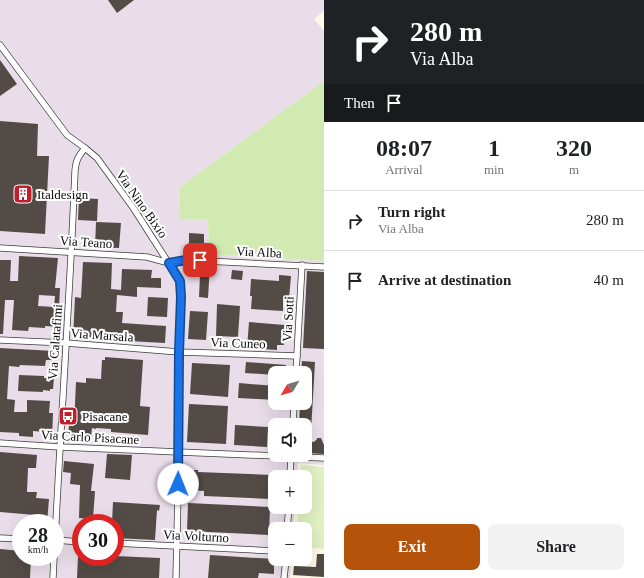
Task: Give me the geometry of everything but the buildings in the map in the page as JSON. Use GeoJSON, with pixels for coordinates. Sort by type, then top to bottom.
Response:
{"type":"FeatureCollection","features":[{"type":"Feature","properties":{"kind":"street","name":"Via Nino Bixio"},"geometry":{"type":"LineString","coordinates":[[0,45],[67,134],[97,158],[134,209],[180,281],[179,452],[176,578]]}},
{"type":"Feature","properties":{"kind":"street","name":"Via Calatafimi"},"geometry":{"type":"LineString","coordinates":[[56,514],[72,252],[75,171],[78,156],[85,148]]}},
{"type":"Feature","properties":{"kind":"street","name":"Via Teano"},"geometry":{"type":"LineString","coordinates":[[0,248],[147,257],[169,263]]}},
{"type":"Feature","properties":{"kind":"street","name":"Via Alba"},"geometry":{"type":"LineString","coordinates":[[169,263],[186,260],[324,267]]}},
{"type":"Feature","properties":{"kind":"street","name":"Via Sotti"},"geometry":{"type":"LineString","coordinates":[[296,366],[302,265]]}},
{"type":"Feature","properties":{"kind":"street","name":"Via Marsala"},"geometry":{"type":"LineString","coordinates":[[0,340],[66,343],[179,352]]}},
{"type":"Feature","properties":{"kind":"street","name":"Via Cuneo"},"geometry":{"type":"LineString","coordinates":[[179,352],[297,356]]}},
{"type":"Feature","properties":{"kind":"street","name":"Via Carlo Pisacane"},"geometry":{"type":"LineString","coordinates":[[0,443],[60,447],[268,455]]}},
{"type":"Feature","properties":{"kind":"street","name":"Via Carlo Pisacane"},"geometry":{"type":"LineString","coordinates":[[312,457],[324,458]]}},
{"type":"Feature","properties":{"kind":"street"},"geometry":{"type":"LineString","coordinates":[[0,538],[12,539]]}},
{"type":"Feature","properties":{"kind":"street","name":"Via Volturno"},"geometry":{"type":"LineString","coordinates":[[124,543],[268,551]]}},
{"type":"Feature","properties":{"kind":"street"},"geometry":{"type":"LineString","coordinates":[[53,578],[54,566]]}},
{"type":"Feature","properties":{"kind":"street"},"geometry":{"type":"LineString","coordinates":[[284,578],[285,566]]}},
{"type":"Feature","properties":{"kind":"shaded area"},"geometry":{"type":"Polygon","coordinates":[[[0,0],[324,0],[324,11],[314,19],[324,31],[324,81],[180,187],[179,219],[208,219],[209,254],[324,261],[324,465],[298,463],[298,470],[268,470],[268,514],[294,514],[294,522],[268,522],[268,566],[291,566],[290,578],[0,578],[0,0]]]}},
{"type":"Feature","properties":{"kind":"green space"},"geometry":{"type":"Polygon","coordinates":[[[324,81],[324,261],[209,254],[208,219],[179,219],[180,187],[324,81]]]}},
{"type":"Feature","properties":{"kind":"green space"},"geometry":{"type":"Polygon","coordinates":[[[301,465],[324,467],[324,549],[312,548],[312,522],[297,522],[298,514],[312,514],[312,470],[301,470],[301,465]]]}},
{"type":"Feature","properties":{"kind":"place","name":"Italdesign"},"geometry":{"type":"Point","coordinates":[23,194]}},
{"type":"Feature","properties":{"kind":"place","name":"Pisacane"},"geometry":{"type":"Point","coordinates":[68,416]}},
{"type":"Feature","properties":{"kind":"route"},"geometry":{"type":"LineString","coordinates":[[178,484],[181,297],[180,281],[169,263],[186,260],[200,260]]}}]}
